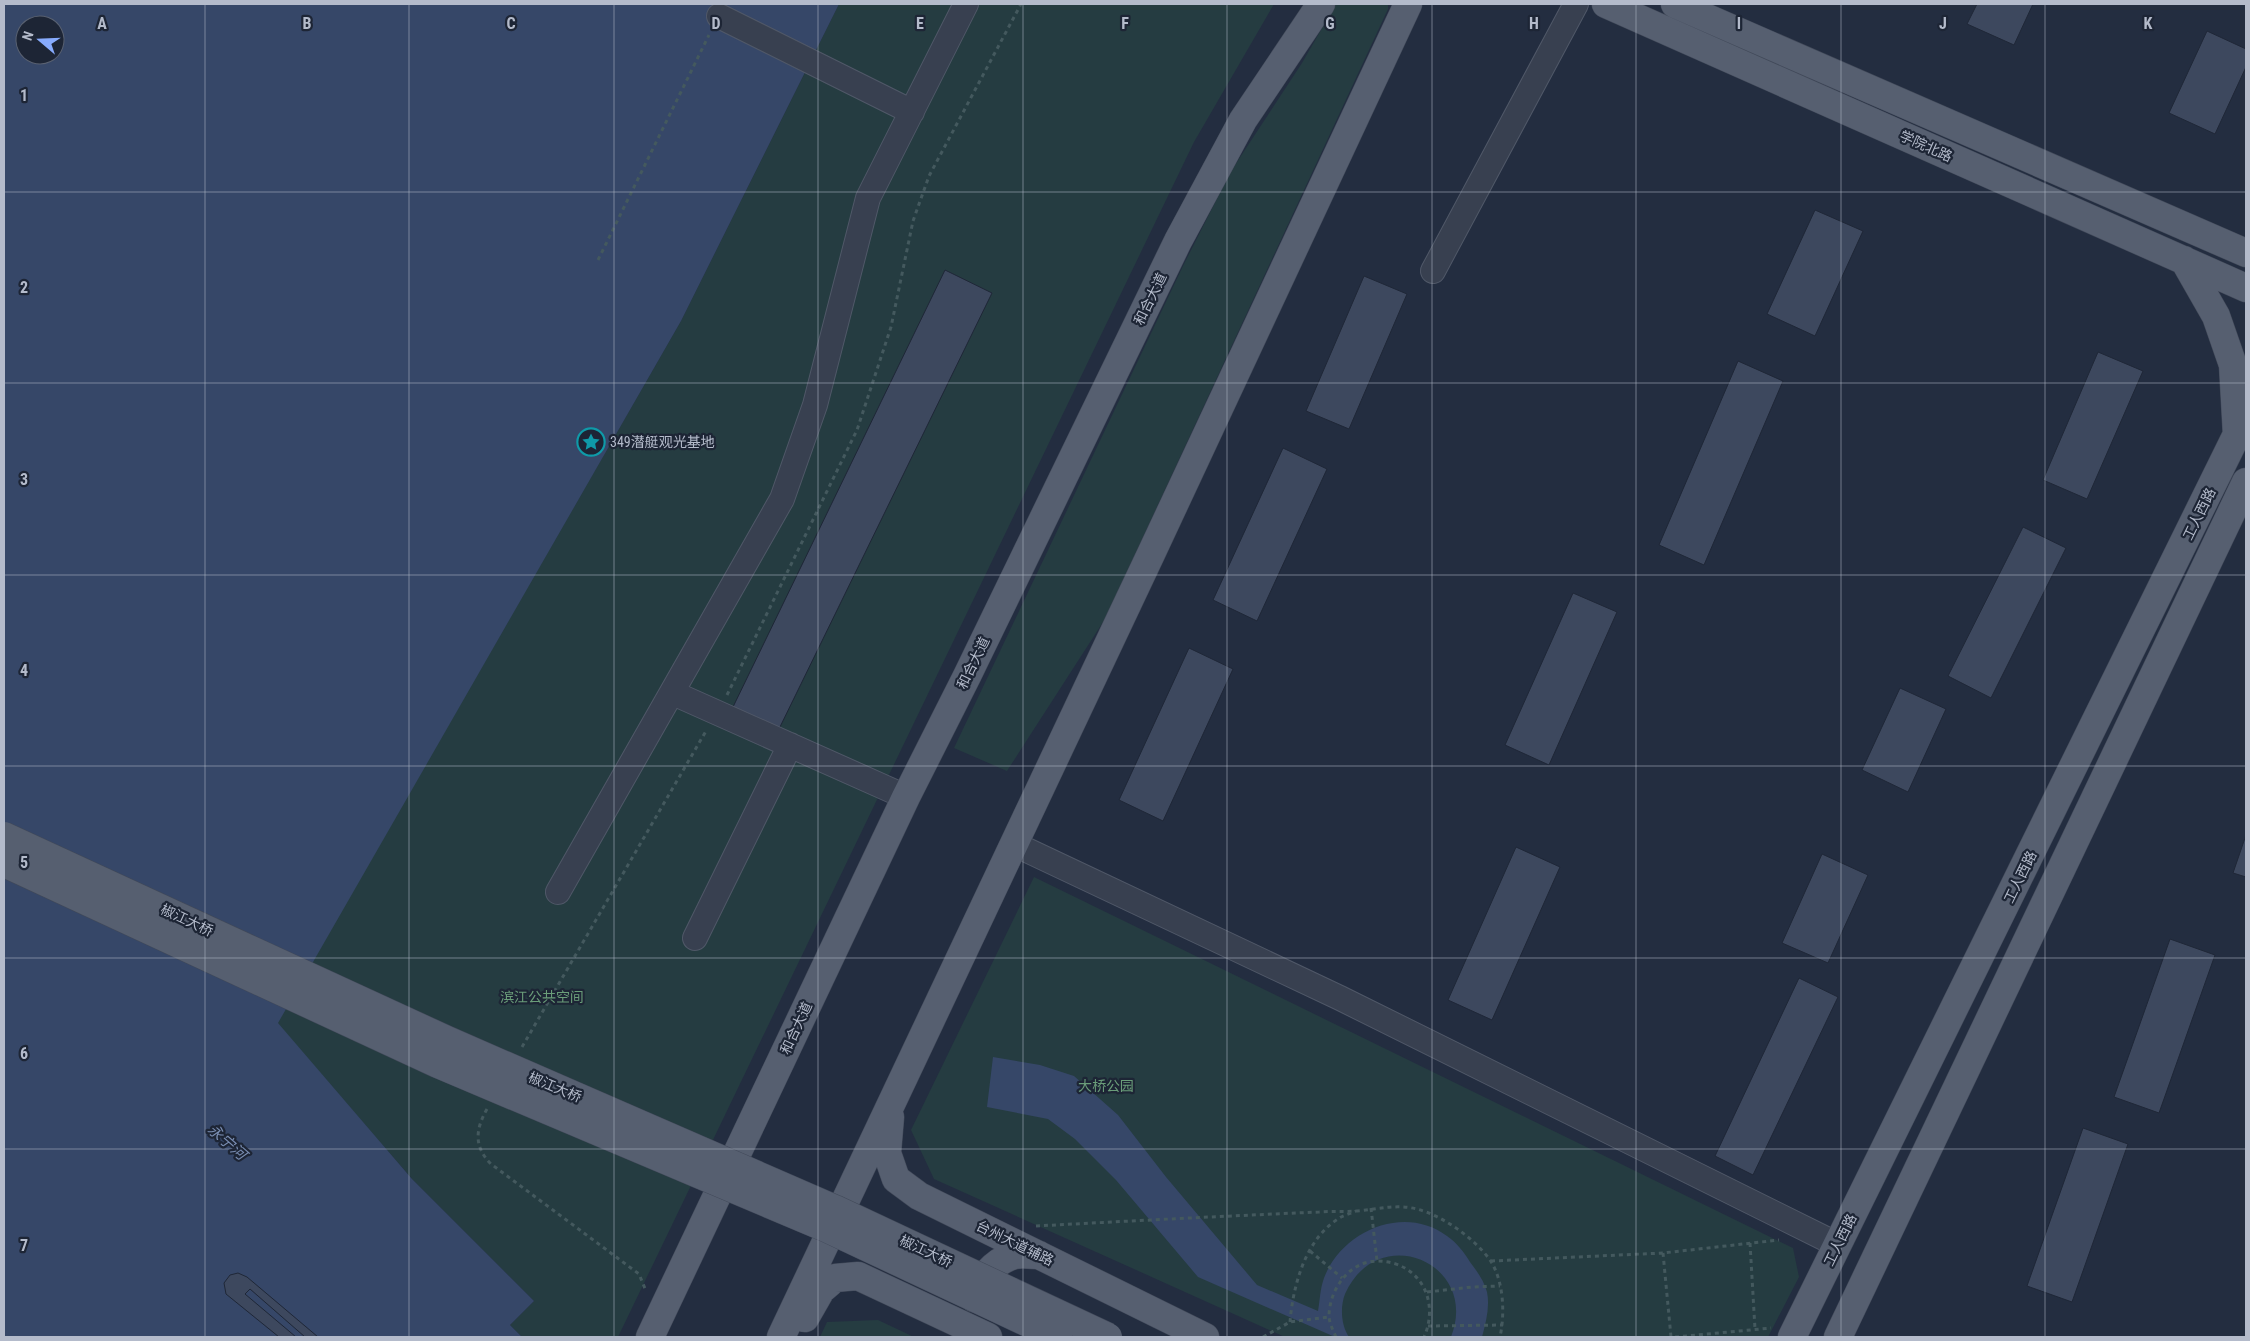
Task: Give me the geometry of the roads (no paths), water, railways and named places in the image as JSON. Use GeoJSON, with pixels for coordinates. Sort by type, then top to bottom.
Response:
{"type":"FeatureCollection","features":[{"type":"Feature","properties":{"kind":"main road","name":"和合大道"},"geometry":{"type":"LineString","coordinates":[[650,1337],[906,797],[1178,241],[1243,120],[1321,4]]}},
{"type":"Feature","properties":{"kind":"main road"},"geometry":{"type":"LineString","coordinates":[[1389,43],[1394,4]]}},
{"type":"Feature","properties":{"kind":"main road"},"geometry":{"type":"LineString","coordinates":[[781,1337],[1408,4]]}},
{"type":"Feature","properties":{"kind":"main road","name":"学院北路"},"geometry":{"type":"LineString","coordinates":[[1606,4],[2246,288]]}},
{"type":"Feature","properties":{"kind":"main road"},"geometry":{"type":"LineString","coordinates":[[1675,4],[2246,253]]}},
{"type":"Feature","properties":{"kind":"main road"},"geometry":{"type":"LineString","coordinates":[[2184,260],[2216,316],[2233,365],[2242,426]]}},
{"type":"Feature","properties":{"kind":"main road","name":"工人西路"},"geometry":{"type":"LineString","coordinates":[[1795,1331],[2242,426]]}},
{"type":"Feature","properties":{"kind":"main road","name":"工人西路"},"geometry":{"type":"LineString","coordinates":[[1838,1337],[2246,482]]}},
{"type":"Feature","properties":{"kind":"main road","name":"椒江大桥"},"geometry":{"type":"LineString","coordinates":[[4,836],[447,1040],[835,1209],[1108,1337]]}},
{"type":"Feature","properties":{"kind":"main road","name":"椒江大桥"},"geometry":{"type":"LineString","coordinates":[[4,863],[438,1064],[826,1228],[1058,1337]]}},
{"type":"Feature","properties":{"kind":"main road","name":"台州大道辅路"},"geometry":{"type":"LineString","coordinates":[[891,1103],[887,1153],[896,1179],[919,1196],[1205,1337]]}},
{"type":"Feature","properties":{"kind":"main road"},"geometry":{"type":"LineString","coordinates":[[989,1337],[975,1321],[972,1305],[978,1284],[997,1263],[1013,1255],[1041,1255]]}},
{"type":"Feature","properties":{"kind":"main road"},"geometry":{"type":"LineString","coordinates":[[796,1337],[821,1290],[835,1278],[858,1276],[989,1337]]}},
{"type":"Feature","properties":{"kind":"street"},"geometry":{"type":"LineString","coordinates":[[558,892],[782,499],[815,405],[868,198],[966,4]]}},
{"type":"Feature","properties":{"kind":"street"},"geometry":{"type":"LineString","coordinates":[[1433,271],[1576,4]]}},
{"type":"Feature","properties":{"kind":"street"},"geometry":{"type":"LineString","coordinates":[[719,16],[912,112]]}},
{"type":"Feature","properties":{"kind":"street"},"geometry":{"type":"LineString","coordinates":[[673,692],[906,797]]}},
{"type":"Feature","properties":{"kind":"street"},"geometry":{"type":"LineString","coordinates":[[695,938],[790,745]]}},
{"type":"Feature","properties":{"kind":"street"},"geometry":{"type":"LineString","coordinates":[[1014,844],[1340,998],[1838,1245]]}},
{"type":"Feature","properties":{"kind":"water","name":"永宁河"},"geometry":{"type":"Polygon","coordinates":[[[4,4],[839,4],[681,321],[278,1023],[412,1179],[534,1301],[510,1325],[522,1337],[4,1337],[4,4]]]}},
{"type":"Feature","properties":{"kind":"water"},"geometry":{"type":"Polygon","coordinates":[[[993,1057],[1040,1065],[1074,1076],[1118,1115],[1166,1177],[1257,1285],[1318,1311],[1324,1278],[1333,1261],[1345,1247],[1360,1235],[1376,1227],[1394,1223],[1413,1222],[1430,1227],[1447,1236],[1463,1251],[1486,1288],[1488,1309],[1482,1337],[1451,1337],[1456,1311],[1451,1289],[1439,1271],[1421,1260],[1401,1256],[1380,1259],[1360,1272],[1345,1294],[1342,1305],[1344,1327],[1349,1337],[1335,1337],[1198,1277],[1116,1180],[1075,1139],[1048,1119],[987,1107],[993,1057]]]}},
{"type":"Feature","properties":{"kind":"place","name":"349潜艇观光基地"},"geometry":{"type":"Point","coordinates":[591,442]}},
{"type":"Feature","properties":{"kind":"park label","name":"滨江公共空间"},"geometry":{"type":"Point","coordinates":[542,997]}},
{"type":"Feature","properties":{"kind":"park label","name":"大桥公园"},"geometry":{"type":"Point","coordinates":[1106,1086]}}]}
